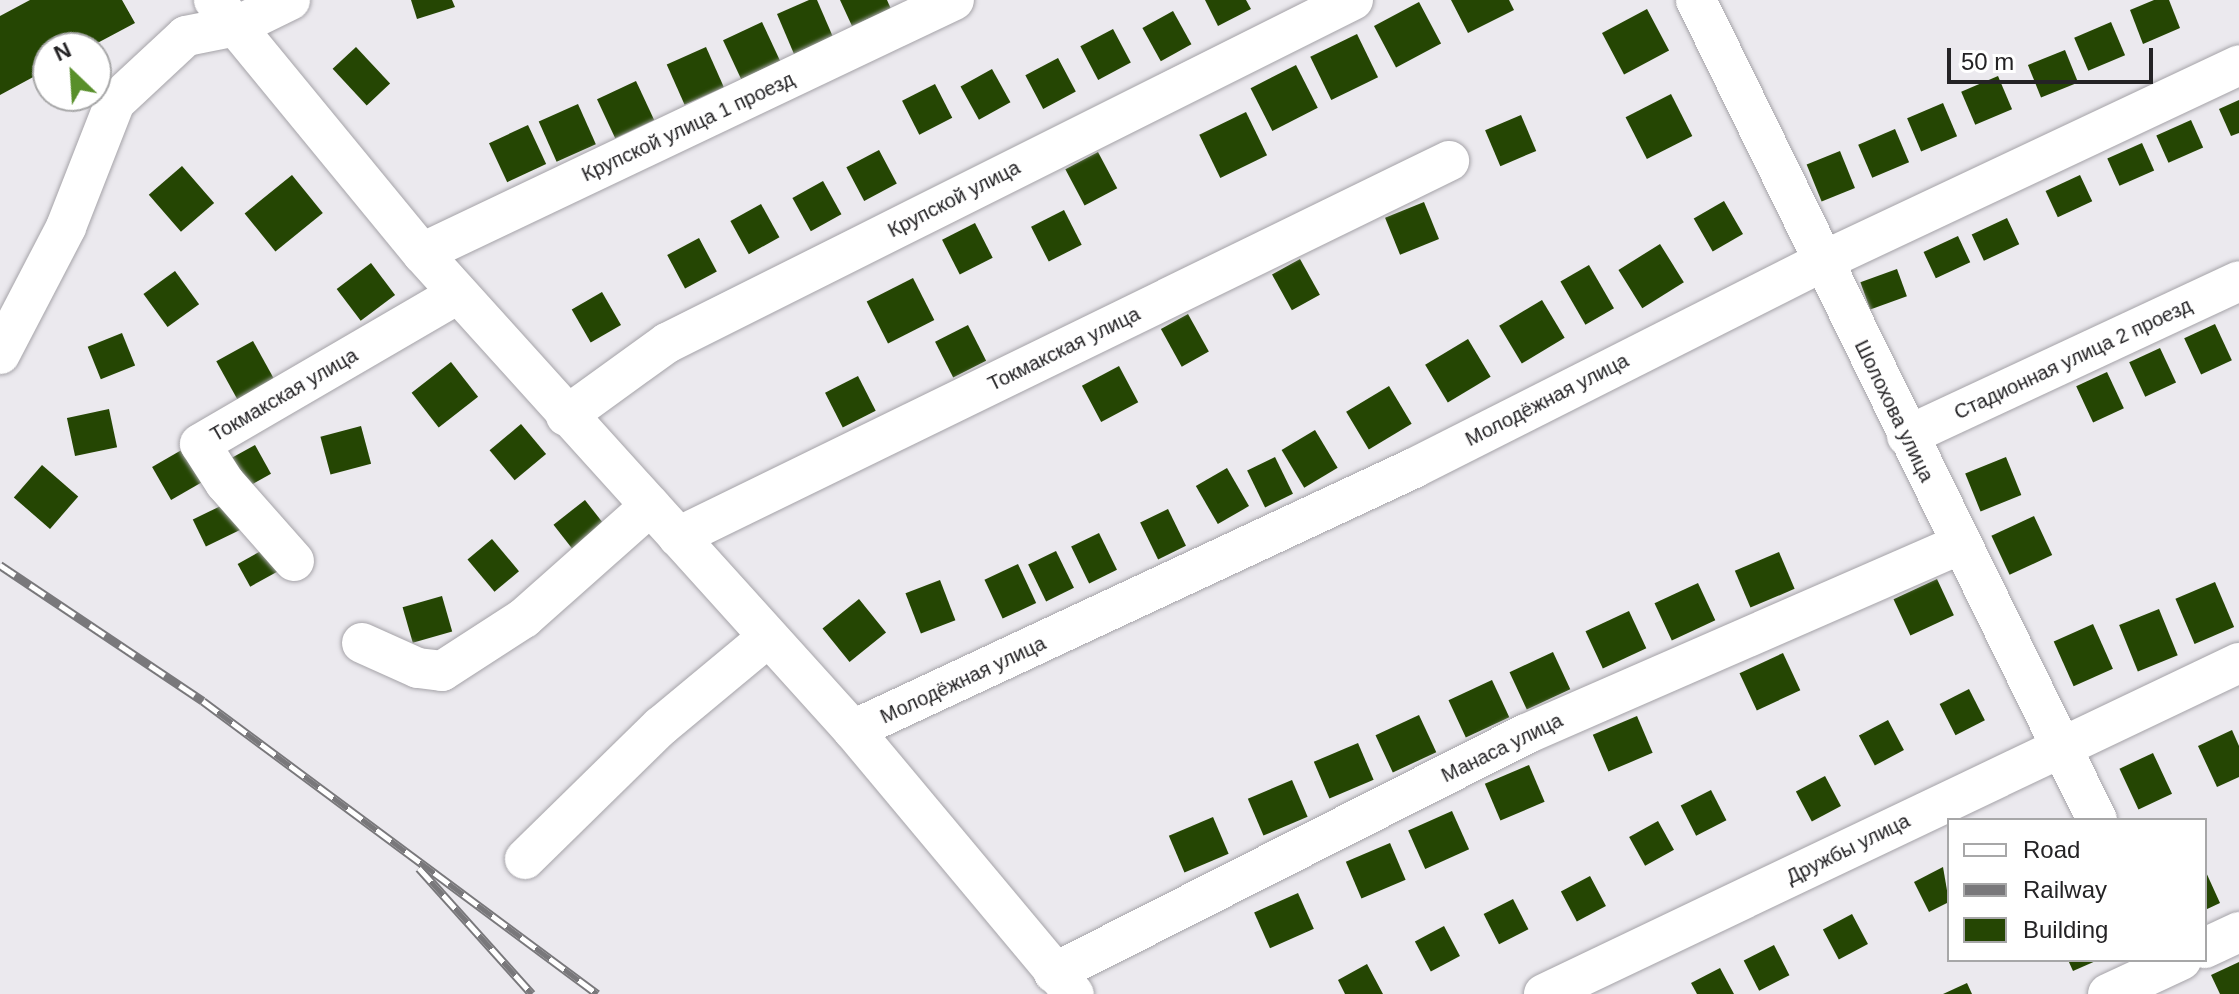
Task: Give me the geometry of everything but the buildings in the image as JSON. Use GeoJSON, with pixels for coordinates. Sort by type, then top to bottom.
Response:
{"type":"FeatureCollection","features":[{"type":"Feature","properties":{"kind":"street"},"geometry":{"type":"LineString","coordinates":[[0,354],[66,227],[115,102],[186,36],[226,13],[290,0]]}},
{"type":"Feature","properties":{"kind":"street","name":"Крупской улица 1 проезд"},"geometry":{"type":"LineString","coordinates":[[422,253],[954,0]]}},
{"type":"Feature","properties":{"kind":"street","name":"Крупской улица"},"geometry":{"type":"LineString","coordinates":[[566,416],[667,343],[1353,0]]}},
{"type":"Feature","properties":{"kind":"street","name":"Шолохова улица"},"geometry":{"type":"LineString","coordinates":[[1696,0],[1821,262],[2096,818]]}},
{"type":"Feature","properties":{"kind":"street"},"geometry":{"type":"LineString","coordinates":[[226,13],[422,253],[566,416],[853,730],[1064,983]]}},
{"type":"Feature","properties":{"kind":"street","name":"Молодёжная улица"},"geometry":{"type":"LineString","coordinates":[[853,730],[1414,468],[1821,262],[2239,65]]}},
{"type":"Feature","properties":{"kind":"street","name":"Токмакская улица"},"geometry":{"type":"LineString","coordinates":[[678,537],[1449,161]]}},
{"type":"Feature","properties":{"kind":"street","name":"Стадионная улица 2 проезд"},"geometry":{"type":"LineString","coordinates":[[1907,436],[2239,281]]}},
{"type":"Feature","properties":{"kind":"street","name":"Токмакская улица"},"geometry":{"type":"LineString","coordinates":[[294,561],[225,483],[200,444],[458,294]]}},
{"type":"Feature","properties":{"kind":"street"},"geometry":{"type":"LineString","coordinates":[[362,643],[418,668],[442,671],[524,618],[650,506]]}},
{"type":"Feature","properties":{"kind":"street","name":"Манаса улица"},"geometry":{"type":"LineString","coordinates":[[1064,983],[1526,734],[1960,544]]}},
{"type":"Feature","properties":{"kind":"street"},"geometry":{"type":"LineString","coordinates":[[525,859],[661,726],[767,638]]}},
{"type":"Feature","properties":{"kind":"street","name":"Дружбы улица"},"geometry":{"type":"LineString","coordinates":[[1544,994],[2239,663]]}},
{"type":"Feature","properties":{"kind":"street"},"geometry":{"type":"LineString","coordinates":[[2207,947],[2239,932]]}},
{"type":"Feature","properties":{"kind":"street"},"geometry":{"type":"LineString","coordinates":[[2108,994],[2172,970]]}},
{"type":"Feature","properties":{"kind":"railway"},"geometry":{"type":"LineString","coordinates":[[0,565],[203,701],[597,994]]}},
{"type":"Feature","properties":{"kind":"railway"},"geometry":{"type":"LineString","coordinates":[[419,868],[532,994]]}}]}
